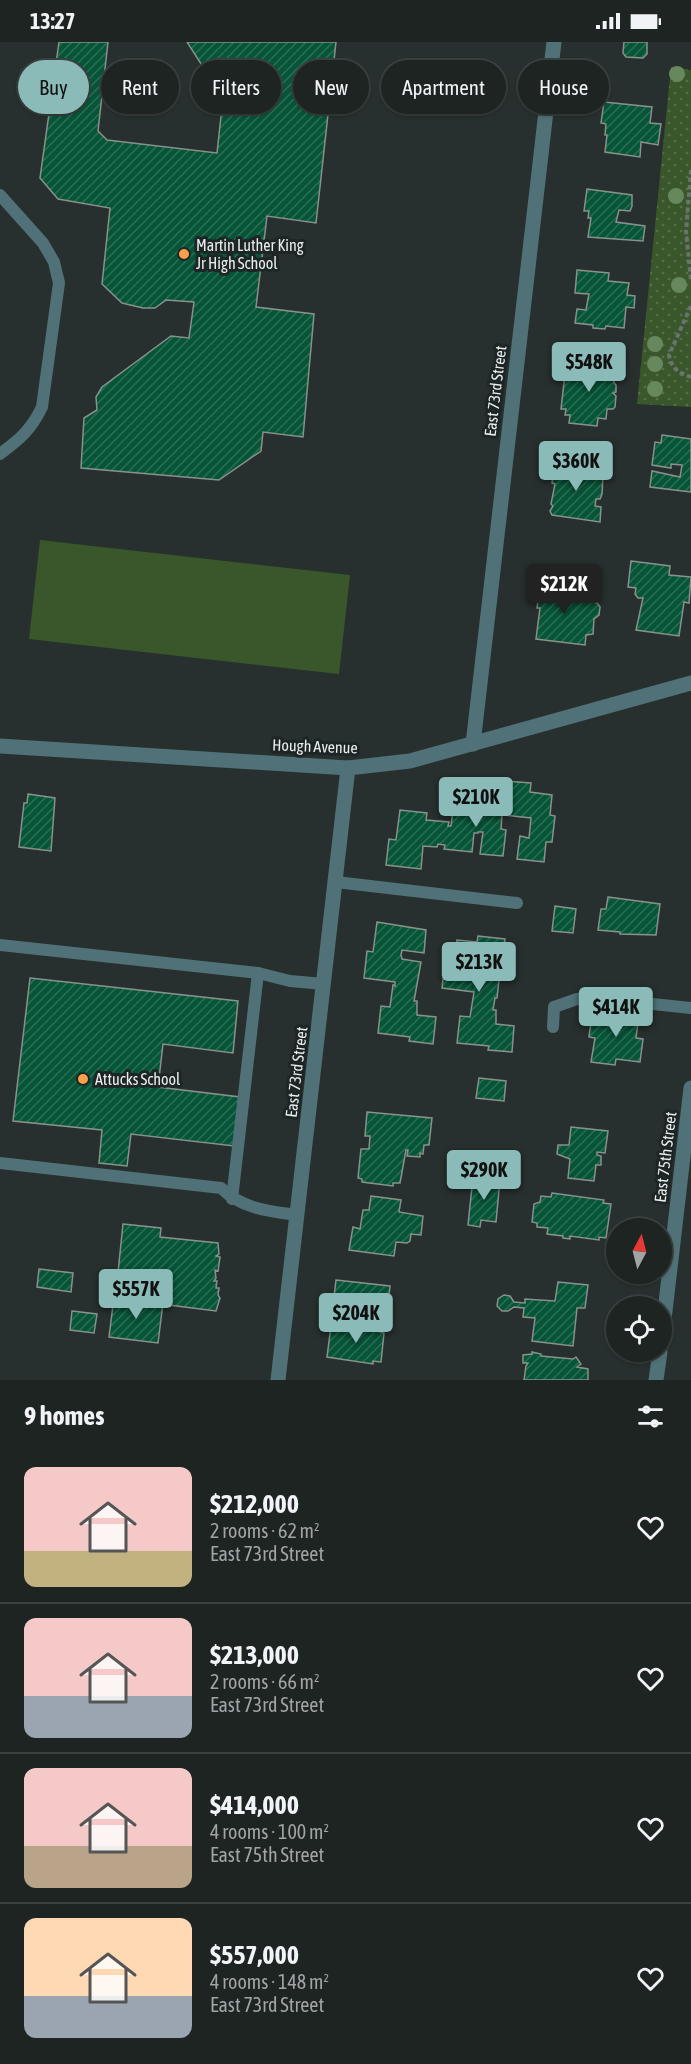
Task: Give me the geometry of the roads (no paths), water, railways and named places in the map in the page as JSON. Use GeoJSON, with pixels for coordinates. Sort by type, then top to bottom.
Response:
{"type":"FeatureCollection","features":[{"type":"Feature","properties":{"kind":"street","name":"East 73rd Street"},"geometry":{"type":"LineString","coordinates":[[473,744],[554,42]]}},
{"type":"Feature","properties":{"kind":"street","name":"Hough Avenue"},"geometry":{"type":"LineString","coordinates":[[0,746],[348,768],[410,761],[691,683]]}},
{"type":"Feature","properties":{"kind":"street","name":"East 73rd Street"},"geometry":{"type":"LineString","coordinates":[[278,1380],[348,768]]}},
{"type":"Feature","properties":{"kind":"street","name":"East 75th Street"},"geometry":{"type":"LineString","coordinates":[[668,1296],[688,1144],[691,1088]]}},
{"type":"Feature","properties":{"kind":"street"},"geometry":{"type":"LineString","coordinates":[[656,1380],[659,1362]]}},
{"type":"Feature","properties":{"kind":"lane"},"geometry":{"type":"LineString","coordinates":[[0,195],[43,243],[54,262],[59,283],[42,407],[34,424],[20,439],[0,454]]}},
{"type":"Feature","properties":{"kind":"lane"},"geometry":{"type":"LineString","coordinates":[[336,882],[517,903]]}},
{"type":"Feature","properties":{"kind":"lane"},"geometry":{"type":"LineString","coordinates":[[0,945],[258,973],[290,981],[324,984]]}},
{"type":"Feature","properties":{"kind":"lane"},"geometry":{"type":"LineString","coordinates":[[232,1199],[258,973]]}},
{"type":"Feature","properties":{"kind":"lane"},"geometry":{"type":"LineString","coordinates":[[553,1027],[554,1008],[577,999],[596,998],[691,1008]]}},
{"type":"Feature","properties":{"kind":"lane"},"geometry":{"type":"LineString","coordinates":[[0,1163],[221,1188],[232,1199],[264,1210],[297,1215]]}},
{"type":"Feature","properties":{"kind":"place","name":"Martin Luther King Jr High School"},"geometry":{"type":"Point","coordinates":[184,254]}},
{"type":"Feature","properties":{"kind":"place","name":"Attucks School"},"geometry":{"type":"Point","coordinates":[83,1079]}}]}
